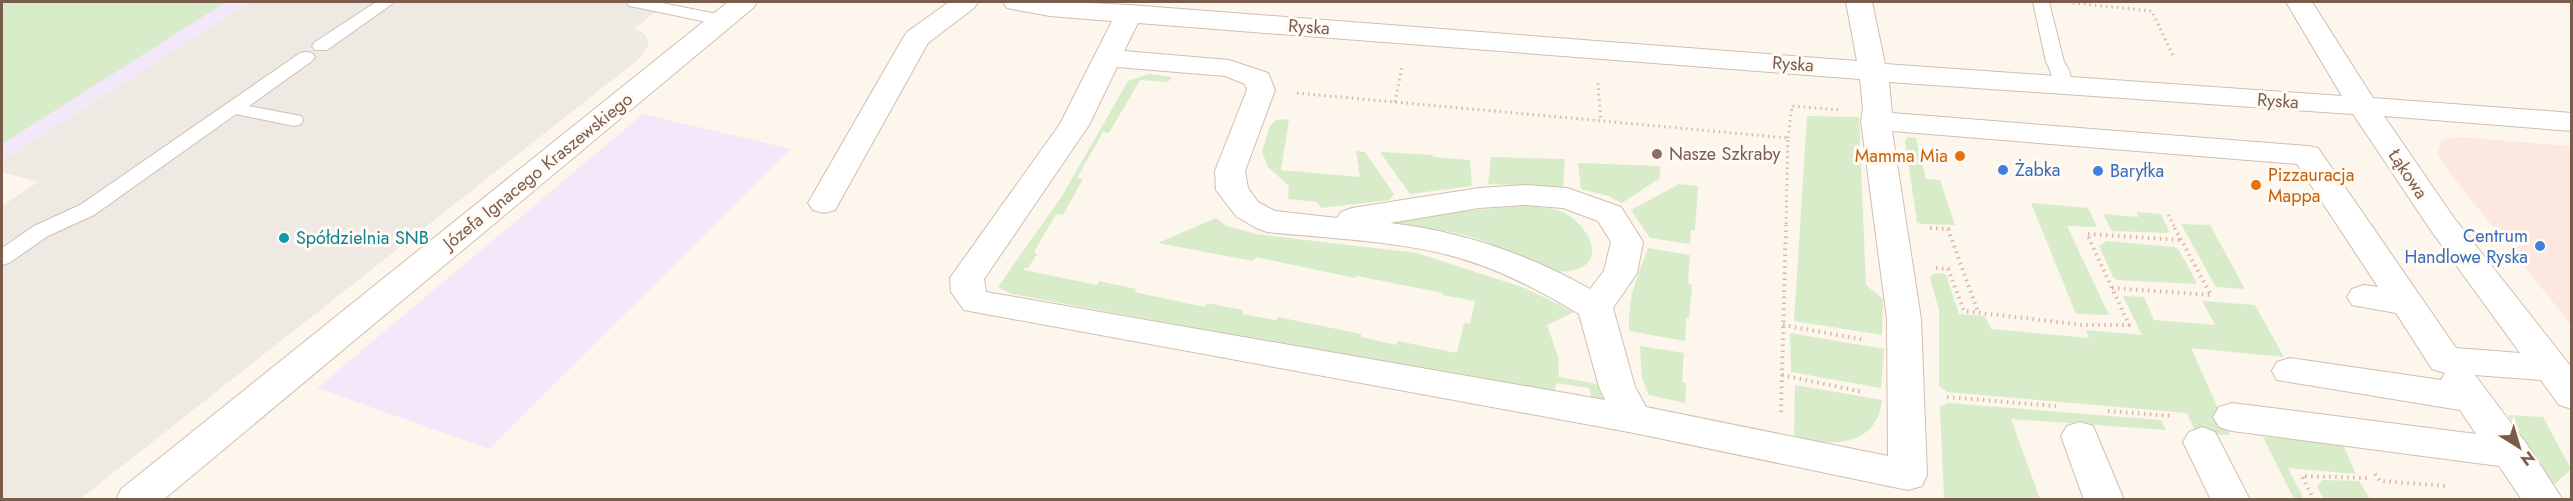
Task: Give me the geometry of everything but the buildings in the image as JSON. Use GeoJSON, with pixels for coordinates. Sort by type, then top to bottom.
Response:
{"type":"FeatureCollection","features":[{"type":"Feature","properties":{"kind":"street"},"geometry":{"type":"LineString","coordinates":[[824,203],[917,38],[964,2]]}},
{"type":"Feature","properties":{"kind":"street","name":"Ryska"},"geometry":{"type":"LineString","coordinates":[[1016,2],[1050,8],[2064,86],[2571,122]]}},
{"type":"Feature","properties":{"kind":"street"},"geometry":{"type":"LineString","coordinates":[[1130,13],[1074,125],[967,278],[966,287],[969,296],[976,302],[1634,419],[1909,487],[1904,319],[1872,71],[1859,2]]}},
{"type":"Feature","properties":{"kind":"street","name":"Łąkowa"},"geometry":{"type":"LineString","coordinates":[[2299,2],[2389,148],[2443,225],[2571,395]]}},
{"type":"Feature","properties":{"kind":"street","name":"Józefa Ignacego Kraszewskiego"},"geometry":{"type":"LineString","coordinates":[[135,500],[733,11]]}},
{"type":"Feature","properties":{"kind":"street"},"geometry":{"type":"LineString","coordinates":[[1108,58],[1229,68],[1258,79],[1261,90],[1230,171],[1232,189],[1247,209],[1267,221],[1414,237],[1462,248],[1564,288],[1595,307],[1617,387],[1634,419]]}},
{"type":"Feature","properties":{"kind":"street"},"geometry":{"type":"LineString","coordinates":[[1877,117],[2307,155],[2471,398],[2544,500]]}},
{"type":"Feature","properties":{"kind":"street"},"geometry":{"type":"LineString","coordinates":[[1306,226],[1479,198],[1525,195],[1567,198],[1610,214],[1627,242],[1620,273],[1595,307]]}},
{"type":"Feature","properties":{"kind":"street"},"geometry":{"type":"LineString","coordinates":[[2364,297],[2406,303]]}},
{"type":"Feature","properties":{"kind":"street"},"geometry":{"type":"LineString","coordinates":[[2445,360],[2551,368]]}},
{"type":"Feature","properties":{"kind":"street"},"geometry":{"type":"LineString","coordinates":[[2290,372],[2471,398]]}},
{"type":"Feature","properties":{"kind":"street"},"geometry":{"type":"LineString","coordinates":[[2232,417],[2512,453]]}},
{"type":"Feature","properties":{"kind":"street"},"geometry":{"type":"LineString","coordinates":[[2082,418],[2104,500]]}},
{"type":"Feature","properties":{"kind":"street"},"geometry":{"type":"LineString","coordinates":[[2190,429],[2231,500]]}},
{"type":"Feature","properties":{"kind":"lane"},"geometry":{"type":"LineString","coordinates":[[2,258],[41,231],[87,210],[387,2]]}},
{"type":"Feature","properties":{"kind":"lane"},"geometry":{"type":"LineString","coordinates":[[635,2],[733,11]]}},
{"type":"Feature","properties":{"kind":"lane"},"geometry":{"type":"LineString","coordinates":[[2041,2],[2055,62],[2060,70],[2064,86]]}},
{"type":"Feature","properties":{"kind":"lane"},"geometry":{"type":"LineString","coordinates":[[232,108],[294,120]]}},
{"type":"Feature","properties":{"kind":"path"},"geometry":{"type":"LineString","coordinates":[[2068,3],[2152,11],[2174,58]]}},
{"type":"Feature","properties":{"kind":"path"},"geometry":{"type":"LineString","coordinates":[[2163,58],[2180,59]]}},
{"type":"Feature","properties":{"kind":"path"},"geometry":{"type":"LineString","coordinates":[[1395,102],[1403,61]]}},
{"type":"Feature","properties":{"kind":"path"},"geometry":{"type":"LineString","coordinates":[[1598,81],[1601,121]]}},
{"type":"Feature","properties":{"kind":"path"},"geometry":{"type":"LineString","coordinates":[[1788,138],[1792,106],[1877,117]]}},
{"type":"Feature","properties":{"kind":"path"},"geometry":{"type":"LineString","coordinates":[[2112,288],[2211,295],[2168,215]]}},
{"type":"Feature","properties":{"kind":"path"},"geometry":{"type":"LineString","coordinates":[[1948,229],[1978,312]]}},
{"type":"Feature","properties":{"kind":"path"},"geometry":{"type":"LineString","coordinates":[[1948,269],[1965,311],[2083,325],[2129,325],[2087,234],[2181,240]]}},
{"type":"Feature","properties":{"kind":"path"},"geometry":{"type":"LineString","coordinates":[[1783,325],[1905,347]]}},
{"type":"Feature","properties":{"kind":"path"},"geometry":{"type":"LineString","coordinates":[[1782,375],[1905,396],[2190,429]]}},
{"type":"Feature","properties":{"kind":"path"},"geometry":{"type":"LineString","coordinates":[[2314,500],[2302,476],[2369,478]]}},
{"type":"Feature","properties":{"kind":"path"},"geometry":{"type":"LineString","coordinates":[[2380,481],[2454,486]]}},
{"type":"Feature","properties":{"kind":"shaded area"},"geometry":{"type":"Polygon","coordinates":[[[2,2],[249,2],[2,161],[2,2]]]}},
{"type":"Feature","properties":{"kind":"shaded area"},"geometry":{"type":"Polygon","coordinates":[[[249,2],[668,2],[634,29],[645,34],[649,44],[639,59],[80,499],[2,500],[2,206],[38,182],[2,172],[2,161],[249,2]]]}},
{"type":"Feature","properties":{"kind":"shaded area"},"geometry":{"type":"Polygon","coordinates":[[[643,114],[791,149],[489,449],[317,388],[643,114]]]}},
{"type":"Feature","properties":{"kind":"shaded area","name":"Centrum Handlowe Ryska"},"geometry":{"type":"Polygon","coordinates":[[[2456,137],[2571,146],[2571,325],[2446,168],[2438,153],[2441,141],[2456,137]]]}},
{"type":"Feature","properties":{"kind":"green space"},"geometry":{"type":"Polygon","coordinates":[[[2,2],[226,2],[2,144],[2,2]]]}},
{"type":"Feature","properties":{"kind":"green space"},"geometry":{"type":"Polygon","coordinates":[[[1149,74],[1172,77],[1168,82],[1140,80],[1109,133],[1103,132],[1077,178],[1083,179],[1063,215],[1056,214],[1034,252],[1037,254],[1028,268],[1025,267],[1024,270],[1097,285],[1099,281],[1136,289],[1134,292],[1205,307],[1207,303],[1243,310],[1242,314],[1276,320],[1278,317],[1361,334],[1361,337],[1396,345],[1398,341],[1457,353],[1464,323],[1470,324],[1475,301],[1256,257],[1253,261],[1158,243],[1216,218],[1227,226],[1256,234],[1417,253],[1525,288],[1574,312],[1547,325],[1558,356],[1559,377],[1597,384],[1605,404],[1592,400],[1589,388],[1556,383],[1554,394],[1012,294],[998,287],[1062,196],[1128,81],[1149,74]]]}},
{"type":"Feature","properties":{"kind":"green space"},"geometry":{"type":"Polygon","coordinates":[[[1807,116],[1859,117],[1866,285],[1883,299],[1882,335],[1794,321],[1807,116]]]}},
{"type":"Feature","properties":{"kind":"green space"},"geometry":{"type":"Polygon","coordinates":[[[1289,119],[1281,170],[1360,177],[1356,151],[1365,152],[1394,194],[1389,200],[1321,208],[1317,202],[1288,199],[1289,186],[1268,167],[1262,152],[1270,126],[1276,120],[1289,119]]]}},
{"type":"Feature","properties":{"kind":"green space"},"geometry":{"type":"Polygon","coordinates":[[[1908,137],[1916,138],[1926,179],[1940,180],[1955,225],[1917,222],[1905,141],[1908,137]]]}},
{"type":"Feature","properties":{"kind":"green space"},"geometry":{"type":"Polygon","coordinates":[[[1380,152],[1470,160],[1472,186],[1410,194],[1380,152]]]}},
{"type":"Feature","properties":{"kind":"green space"},"geometry":{"type":"Polygon","coordinates":[[[1491,157],[1565,159],[1563,187],[1488,184],[1491,157]]]}},
{"type":"Feature","properties":{"kind":"green space"},"geometry":{"type":"Polygon","coordinates":[[[1578,163],[1660,166],[1660,178],[1622,203],[1608,196],[1581,189],[1578,163]]]}},
{"type":"Feature","properties":{"kind":"green space"},"geometry":{"type":"Polygon","coordinates":[[[1679,184],[1698,186],[1695,230],[1691,230],[1690,244],[1650,238],[1631,210],[1679,184]]]}},
{"type":"Feature","properties":{"kind":"green space"},"geometry":{"type":"Polygon","coordinates":[[[2031,203],[2088,208],[2097,227],[2067,226],[2109,315],[2076,314],[2031,203]]]}},
{"type":"Feature","properties":{"kind":"green space"},"geometry":{"type":"Polygon","coordinates":[[[1523,206],[1554,209],[1572,218],[1587,234],[1591,243],[1592,252],[1589,261],[1582,267],[1570,271],[1547,269],[1466,235],[1398,226],[1395,223],[1462,211],[1523,206]]]}},
{"type":"Feature","properties":{"kind":"green space"},"geometry":{"type":"Polygon","coordinates":[[[2137,212],[2161,214],[2169,231],[2166,233],[2112,231],[2103,214],[2138,217],[2137,212]]]}},
{"type":"Feature","properties":{"kind":"green space"},"geometry":{"type":"Polygon","coordinates":[[[2181,224],[2210,225],[2245,289],[2216,287],[2181,224]]]}},
{"type":"Feature","properties":{"kind":"green space"},"geometry":{"type":"Polygon","coordinates":[[[2107,241],[2174,247],[2179,250],[2196,281],[2195,284],[2117,280],[2113,277],[2099,246],[2107,241]]]}},
{"type":"Feature","properties":{"kind":"green space"},"geometry":{"type":"Polygon","coordinates":[[[1648,248],[1690,255],[1688,284],[1692,285],[1689,319],[1686,318],[1685,341],[1629,331],[1631,298],[1648,248]]]}},
{"type":"Feature","properties":{"kind":"green space"},"geometry":{"type":"Polygon","coordinates":[[[1934,273],[1946,274],[1959,314],[1985,316],[1991,329],[2089,338],[2086,330],[2142,335],[2123,296],[2144,297],[2154,320],[2215,325],[2202,301],[2255,305],[2284,357],[2191,348],[2230,435],[2196,433],[2187,413],[1947,392],[1939,386],[1939,310],[1930,278],[1934,273]]]}},
{"type":"Feature","properties":{"kind":"green space"},"geometry":{"type":"Polygon","coordinates":[[[1790,333],[1884,349],[1881,388],[1791,372],[1790,333]]]}},
{"type":"Feature","properties":{"kind":"green space"},"geometry":{"type":"Polygon","coordinates":[[[1640,346],[1684,353],[1682,382],[1686,384],[1685,403],[1649,395],[1642,378],[1640,346]]]}},
{"type":"Feature","properties":{"kind":"green space"},"geometry":{"type":"Polygon","coordinates":[[[1795,385],[1882,400],[1878,416],[1871,427],[1850,440],[1822,442],[1794,438],[1795,385]]]}},
{"type":"Feature","properties":{"kind":"green space"},"geometry":{"type":"Polygon","coordinates":[[[1948,403],[2161,420],[2166,430],[2011,419],[2040,499],[1944,499],[1940,407],[1948,403]]]}},
{"type":"Feature","properties":{"kind":"green space"},"geometry":{"type":"Polygon","coordinates":[[[2508,415],[2543,417],[2571,469],[2553,486],[2508,415]]]}},
{"type":"Feature","properties":{"kind":"green space"},"geometry":{"type":"Polygon","coordinates":[[[2263,437],[2342,442],[2356,474],[2288,468],[2304,499],[2294,499],[2263,437]]]}},
{"type":"Feature","properties":{"kind":"green space"},"geometry":{"type":"Polygon","coordinates":[[[2322,480],[2359,481],[2370,499],[2324,499],[2317,487],[2322,480]]]}},
{"type":"Feature","properties":{"kind":"place","name":"Nasze Szkraby"},"geometry":{"type":"Point","coordinates":[1657,154]}},
{"type":"Feature","properties":{"kind":"place","name":"Mamma Mia"},"geometry":{"type":"Point","coordinates":[1960,156]}},
{"type":"Feature","properties":{"kind":"place","name":"Żabka"},"geometry":{"type":"Point","coordinates":[2003,170]}},
{"type":"Feature","properties":{"kind":"place","name":"Baryłka"},"geometry":{"type":"Point","coordinates":[2098,171]}},
{"type":"Feature","properties":{"kind":"place","name":"Pizzauracja Mappa"},"geometry":{"type":"Point","coordinates":[2256,185]}},
{"type":"Feature","properties":{"kind":"place","name":"Spółdzielnia SNB"},"geometry":{"type":"Point","coordinates":[284,238]}},
{"type":"Feature","properties":{"kind":"place","name":"Centrum Handlowe Ryska"},"geometry":{"type":"Point","coordinates":[2540,246]}}]}
